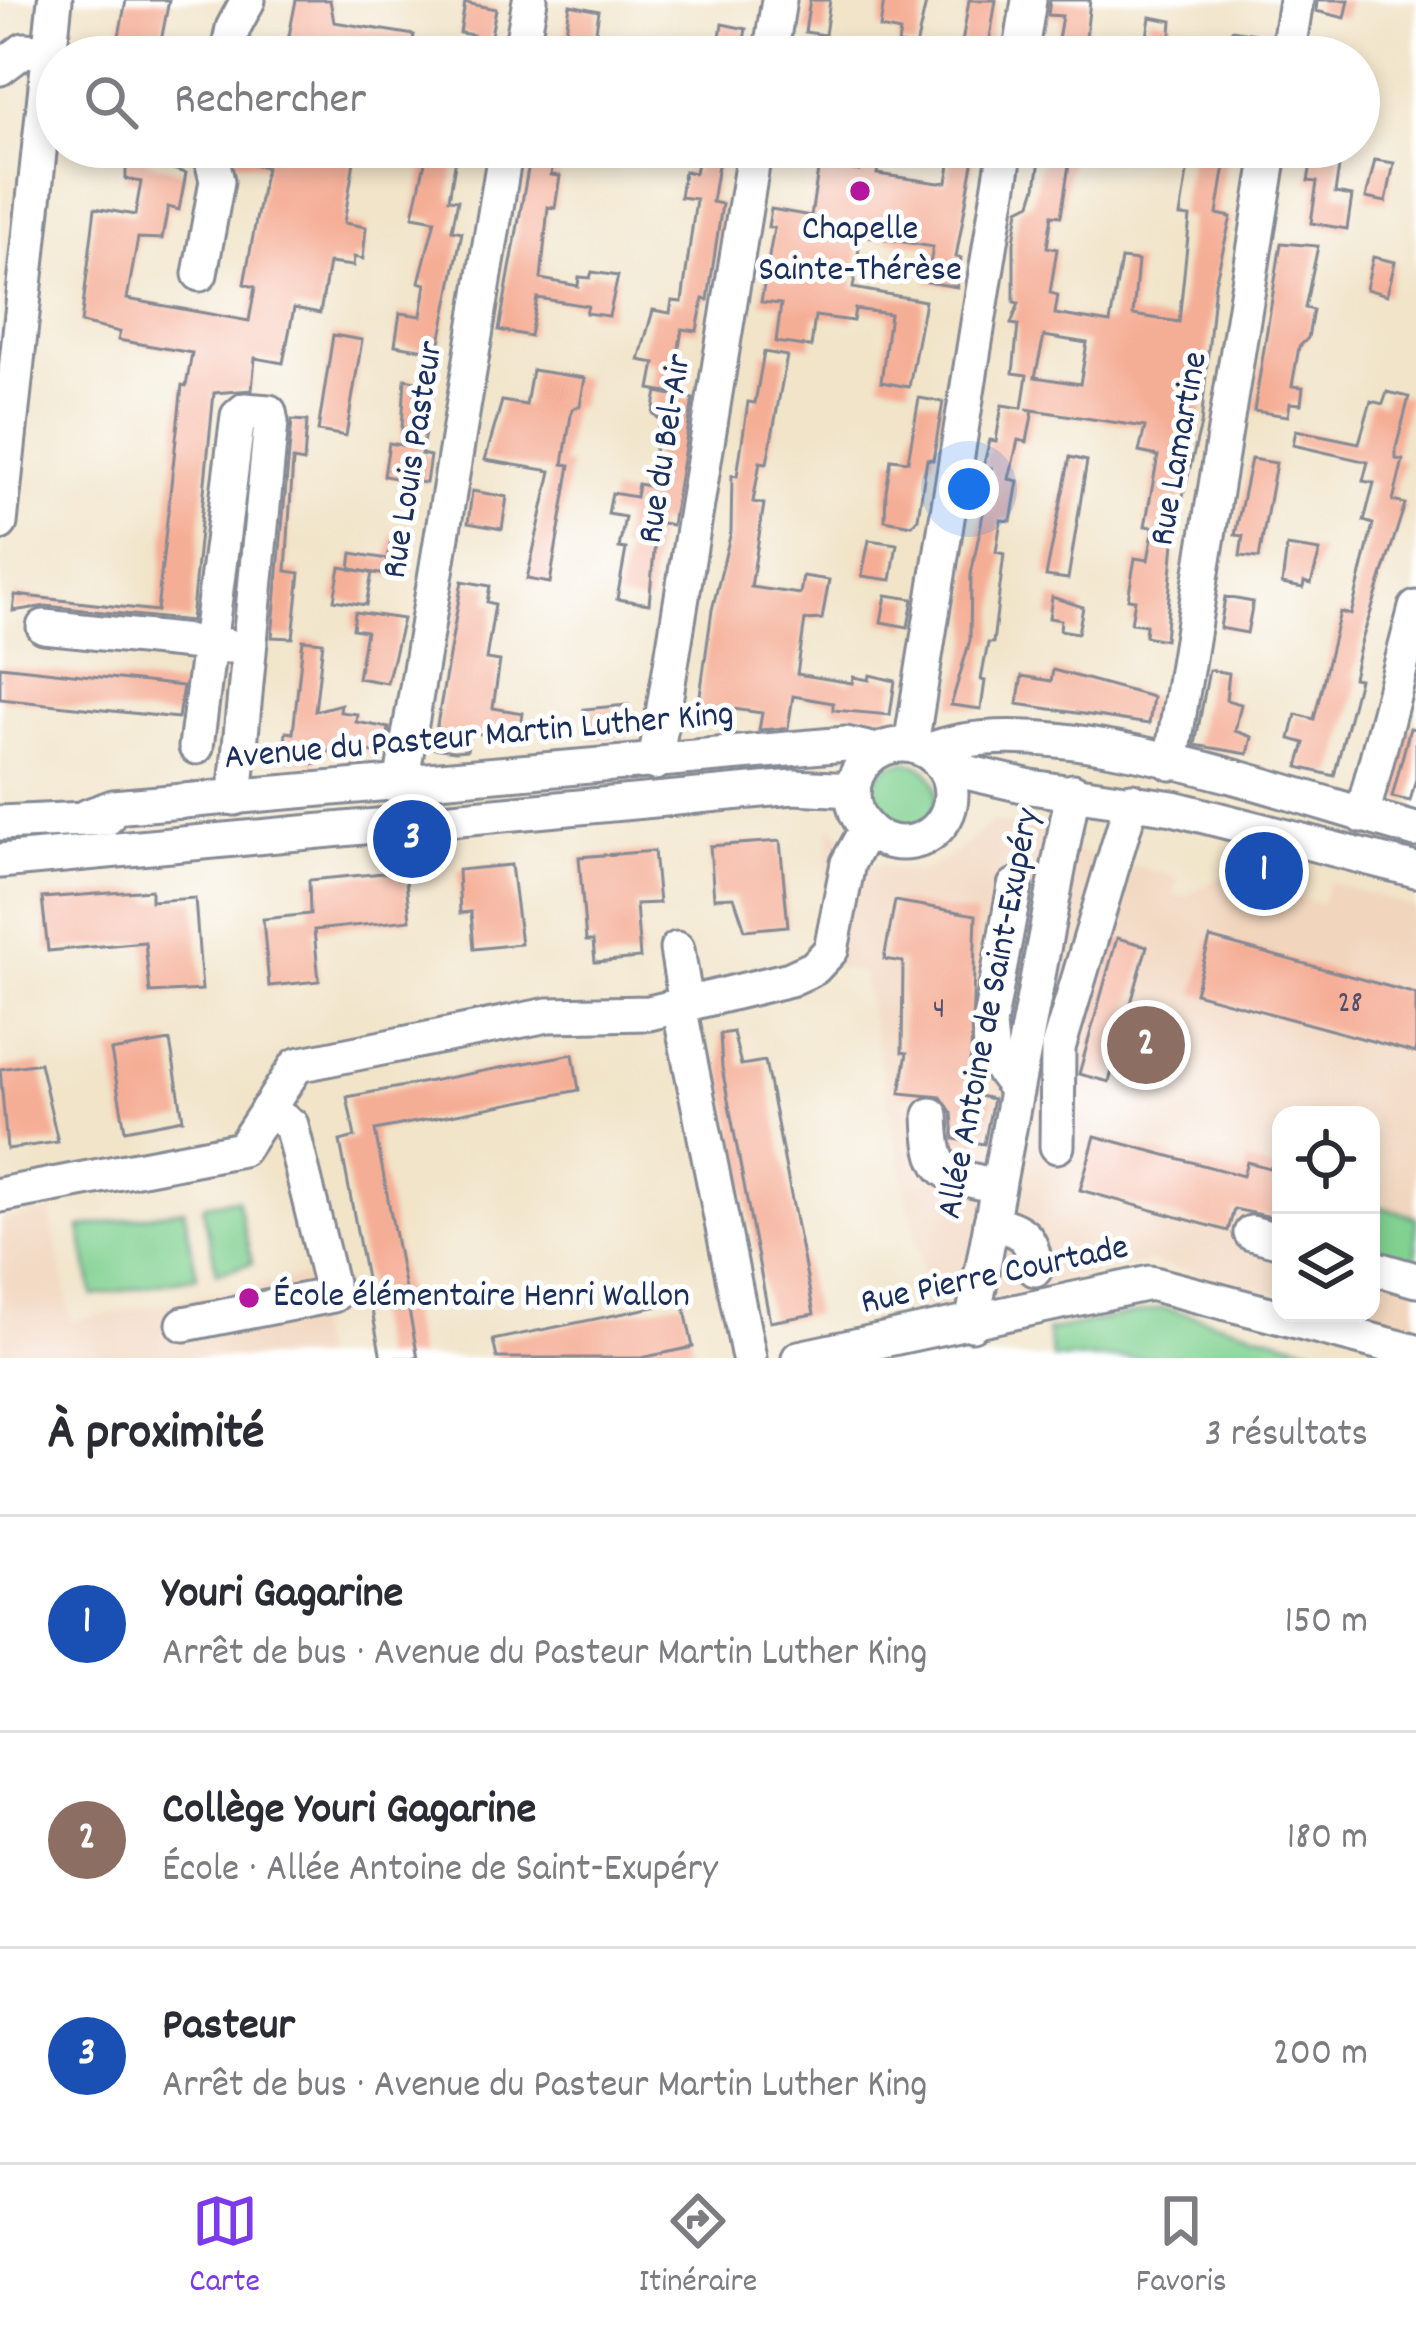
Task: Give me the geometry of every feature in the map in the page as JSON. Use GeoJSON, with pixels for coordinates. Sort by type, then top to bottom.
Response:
{"type":"FeatureCollection","features":[{"type":"Feature","properties":{"kind":"street"},"geometry":{"type":"LineString","coordinates":[[52,36],[55,0]]}},
{"type":"Feature","properties":{"kind":"street"},"geometry":{"type":"LineString","coordinates":[[231,36],[248,0]]}},
{"type":"Feature","properties":{"kind":"street"},"geometry":{"type":"LineString","coordinates":[[524,36],[530,0]]}},
{"type":"Feature","properties":{"kind":"street"},"geometry":{"type":"LineString","coordinates":[[773,36],[779,0]]}},
{"type":"Feature","properties":{"kind":"street"},"geometry":{"type":"LineString","coordinates":[[1023,36],[1029,0]]}},
{"type":"Feature","properties":{"kind":"street"},"geometry":{"type":"LineString","coordinates":[[1290,36],[1296,0]]}},
{"type":"Feature","properties":{"kind":"street"},"geometry":{"type":"LineString","coordinates":[[0,68],[24,50],[36,51]]}},
{"type":"Feature","properties":{"kind":"street"},"geometry":{"type":"LineString","coordinates":[[0,523],[13,288],[36,145]]}},
{"type":"Feature","properties":{"kind":"street"},"geometry":{"type":"LineString","coordinates":[[200,274],[217,181],[214,168]]}},
{"type":"Feature","properties":{"kind":"street","name":"Rue Louis Pasteur"},"geometry":{"type":"LineString","coordinates":[[401,785],[503,168]]}},
{"type":"Feature","properties":{"kind":"street","name":"Rue du Bel-Air"},"geometry":{"type":"LineString","coordinates":[[656,763],[752,168]]}},
{"type":"Feature","properties":{"kind":"street"},"geometry":{"type":"LineString","coordinates":[[915,754],[1003,168]]}},
{"type":"Feature","properties":{"kind":"street","name":"Rue Lamartine"},"geometry":{"type":"LineString","coordinates":[[1171,764],[1268,168]]}},
{"type":"Feature","properties":{"kind":"street"},"geometry":{"type":"LineString","coordinates":[[196,747],[238,416],[260,410],[269,412],[271,422],[235,798]]}},
{"type":"Feature","properties":{"kind":"street"},"geometry":{"type":"LineString","coordinates":[[1362,815],[1416,608]]}},
{"type":"Feature","properties":{"kind":"street"},"geometry":{"type":"LineString","coordinates":[[44,627],[250,647]]}},
{"type":"Feature","properties":{"kind":"street","name":"Avenue du Pasteur Martin Luther King"},"geometry":{"type":"LineString","coordinates":[[915,754],[952,740],[1011,736],[1064,740],[1416,830]]}},
{"type":"Feature","properties":{"kind":"street","name":"Avenue du Pasteur Martin Luther King"},"geometry":{"type":"LineString","coordinates":[[88,816],[112,808],[846,744],[915,754],[1031,787],[1132,800],[1416,870]]}},
{"type":"Feature","properties":{"kind":"street"},"geometry":{"type":"LineString","coordinates":[[0,1195],[242,1149],[297,1065],[548,1015],[650,1013],[814,968],[831,950],[848,863],[867,829],[853,790],[865,761],[915,754],[950,781],[949,811]]}},
{"type":"Feature","properties":{"kind":"street","name":"Avenue du Pasteur Martin Luther King"},"geometry":{"type":"LineString","coordinates":[[0,861],[794,787],[853,790]]}},
{"type":"Feature","properties":{"kind":"street","name":"Avenue du Pasteur Martin Luther King"},"geometry":{"type":"LineString","coordinates":[[867,829],[892,842],[920,840],[949,811],[974,799],[1031,787]]}},
{"type":"Feature","properties":{"kind":"street","name":"Allée Antoine de Saint-Exupéry"},"geometry":{"type":"LineString","coordinates":[[972,1324],[1073,790]]}},
{"type":"Feature","properties":{"kind":"street"},"geometry":{"type":"LineString","coordinates":[[1057,1146],[1058,1048],[1132,800]]}},
{"type":"Feature","properties":{"kind":"street","name":"Avenue du Pasteur Martin Luther King"},"geometry":{"type":"LineString","coordinates":[[0,824],[88,816],[264,834]]}},
{"type":"Feature","properties":{"kind":"street"},"geometry":{"type":"LineString","coordinates":[[1015,886],[989,1025],[992,1057],[1016,1090]]}},
{"type":"Feature","properties":{"kind":"street"},"geometry":{"type":"LineString","coordinates":[[677,949],[682,1005],[749,1358]]}},
{"type":"Feature","properties":{"kind":"street"},"geometry":{"type":"LineString","coordinates":[[184,1324],[333,1295],[291,1125],[267,1110]]}},
{"type":"Feature","properties":{"kind":"street"},"geometry":{"type":"LineString","coordinates":[[931,1115],[933,1156],[948,1176],[998,1186]]}},
{"type":"Feature","properties":{"kind":"street"},"geometry":{"type":"LineString","coordinates":[[991,1222],[1020,1229],[1034,1244],[1035,1269]]}},
{"type":"Feature","properties":{"kind":"street"},"geometry":{"type":"LineString","coordinates":[[1380,1270],[1416,1280]]}},
{"type":"Feature","properties":{"kind":"street","name":"Rue Pierre Courtade"},"geometry":{"type":"LineString","coordinates":[[799,1358],[1150,1283],[1416,1352]]}},
{"type":"Feature","properties":{"kind":"shaded area"},"geometry":{"type":"Polygon","coordinates":[[[992,823],[1056,829],[1054,845],[1178,877],[1174,895],[1185,896],[1224,876],[1322,904],[1328,882],[1416,908],[1416,1327],[1380,1318],[1380,1106],[1272,1106],[1272,1292],[1148,1261],[929,1311],[863,974],[816,960],[831,825],[867,863],[918,873],[950,858],[992,823]]]}},
{"type":"Feature","properties":{"kind":"shaded area","name":"École élémentaire Henri Wallon"},"geometry":{"type":"Polygon","coordinates":[[[50,1211],[71,1321],[305,1276],[321,1358],[0,1358],[0,1221],[50,1211]]]}},
{"type":"Feature","properties":{"kind":"green space"},"geometry":{"type":"Polygon","coordinates":[[[904,762],[927,772],[937,795],[927,818],[904,828],[881,818],[871,795],[881,772],[904,762]]]}},
{"type":"Feature","properties":{"kind":"green space"},"geometry":{"type":"Polygon","coordinates":[[[237,1199],[252,1263],[217,1273],[203,1209],[205,1204],[237,1199]]]}},
{"type":"Feature","properties":{"kind":"green space"},"geometry":{"type":"Polygon","coordinates":[[[1380,1207],[1416,1217],[1416,1275],[1380,1265],[1380,1207]]]}},
{"type":"Feature","properties":{"kind":"green space"},"geometry":{"type":"Polygon","coordinates":[[[184,1209],[197,1277],[93,1296],[80,1228],[184,1209]]]}},
{"type":"Feature","properties":{"kind":"green space"},"geometry":{"type":"Polygon","coordinates":[[[1162,1308],[1351,1358],[1053,1358],[1047,1331],[1162,1308]]]}},
{"type":"Feature","properties":{"kind":"building"},"geometry":{"type":"Polygon","coordinates":[[[126,0],[169,0],[162,36],[119,36],[126,0]]]}},
{"type":"Feature","properties":{"kind":"building"},"geometry":{"type":"Polygon","coordinates":[[[296,0],[330,0],[334,22],[414,35],[414,36],[289,36],[296,0]]]}},
{"type":"Feature","properties":{"kind":"building"},"geometry":{"type":"Polygon","coordinates":[[[810,0],[830,0],[825,35],[805,32],[810,0]]]}},
{"type":"Feature","properties":{"kind":"building"},"geometry":{"type":"Polygon","coordinates":[[[884,0],[926,3],[918,36],[899,36],[900,32],[880,28],[884,0]]]}},
{"type":"Feature","properties":{"kind":"building"},"geometry":{"type":"Polygon","coordinates":[[[969,0],[996,0],[990,36],[963,36],[969,0]]]}},
{"type":"Feature","properties":{"kind":"building"},"geometry":{"type":"Polygon","coordinates":[[[1050,0],[1090,0],[1086,36],[1059,36],[1062,16],[1048,15],[1050,0]]]}},
{"type":"Feature","properties":{"kind":"building"},"geometry":{"type":"Polygon","coordinates":[[[1317,0],[1349,0],[1345,18],[1316,11],[1317,0]]]}},
{"type":"Feature","properties":{"kind":"building"},"geometry":{"type":"Polygon","coordinates":[[[465,3],[496,9],[491,36],[460,33],[465,3]]]}},
{"type":"Feature","properties":{"kind":"building"},"geometry":{"type":"Polygon","coordinates":[[[570,5],[599,11],[595,36],[565,36],[570,5]]]}},
{"type":"Feature","properties":{"kind":"building"},"geometry":{"type":"Polygon","coordinates":[[[1150,17],[1172,21],[1171,36],[1147,36],[1150,17]]]}},
{"type":"Feature","properties":{"kind":"building"},"geometry":{"type":"Polygon","coordinates":[[[722,24],[746,29],[745,36],[720,36],[722,24]]]}},
{"type":"Feature","properties":{"kind":"building"},"geometry":{"type":"Polygon","coordinates":[[[1232,30],[1261,35],[1261,36],[1231,36],[1232,30]]]}},
{"type":"Feature","properties":{"kind":"building"},"geometry":{"type":"Polygon","coordinates":[[[1380,161],[1394,163],[1386,202],[1366,198],[1373,168],[1380,168],[1380,161]]]}},
{"type":"Feature","properties":{"kind":"building"},"geometry":{"type":"Polygon","coordinates":[[[126,168],[170,168],[186,173],[179,210],[168,207],[162,239],[138,238],[127,299],[249,321],[255,287],[244,284],[266,168],[353,168],[344,223],[366,227],[363,259],[354,257],[353,266],[329,263],[320,313],[294,308],[283,363],[255,358],[252,390],[214,393],[191,621],[46,606],[13,611],[15,595],[157,611],[182,385],[186,386],[192,353],[118,340],[120,332],[81,323],[95,208],[135,215],[141,182],[126,179],[126,168]]]}},
{"type":"Feature","properties":{"kind":"building"},"geometry":{"type":"Polygon","coordinates":[[[424,168],[454,168],[449,199],[458,200],[452,230],[462,232],[438,352],[395,345],[400,313],[421,316],[426,284],[419,282],[435,220],[413,216],[424,168]]]}},
{"type":"Feature","properties":{"kind":"building"},"geometry":{"type":"Polygon","coordinates":[[[528,168],[552,168],[551,175],[560,176],[555,208],[548,207],[541,279],[578,286],[579,277],[590,278],[592,272],[618,276],[609,316],[586,313],[588,306],[537,298],[530,336],[499,330],[528,168]]]}},
{"type":"Feature","properties":{"kind":"building"},"geometry":{"type":"Polygon","coordinates":[[[696,168],[718,168],[712,202],[722,204],[708,300],[703,299],[697,331],[682,329],[672,393],[650,389],[655,363],[639,360],[653,310],[670,313],[672,301],[682,302],[696,199],[680,197],[684,171],[695,173],[696,168]]]}},
{"type":"Feature","properties":{"kind":"building"},"geometry":{"type":"Polygon","coordinates":[[[818,168],[878,168],[877,174],[939,183],[947,182],[949,168],[972,168],[956,257],[961,258],[957,287],[927,282],[933,247],[861,235],[853,288],[925,301],[909,387],[881,382],[890,314],[855,309],[853,321],[815,316],[811,347],[776,342],[781,304],[761,302],[774,228],[768,227],[771,209],[811,216],[818,168]]]}},
{"type":"Feature","properties":{"kind":"building"},"geometry":{"type":"Polygon","coordinates":[[[1039,168],[1068,168],[1061,216],[1052,215],[1047,247],[1057,249],[1050,293],[1058,295],[1055,314],[1110,323],[1121,259],[1138,261],[1133,315],[1179,322],[1190,217],[1180,216],[1188,168],[1225,168],[1217,214],[1231,217],[1215,283],[1201,424],[1182,500],[1178,499],[1165,640],[1145,636],[1146,625],[1131,623],[1135,600],[1128,599],[1135,558],[1148,560],[1154,527],[1145,526],[1158,456],[1139,452],[1145,427],[1033,410],[1027,442],[1018,440],[1009,479],[1018,481],[1011,521],[1001,520],[996,552],[1004,554],[993,643],[988,643],[981,680],[985,681],[981,709],[951,705],[970,640],[971,575],[992,468],[983,467],[990,440],[996,441],[1002,405],[1022,408],[1027,375],[1013,373],[1018,325],[1011,324],[1019,303],[1014,302],[1014,242],[1019,209],[1031,203],[1039,168]],[[1044,336],[1035,377],[1080,384],[1087,343],[1044,336]]]}},
{"type":"Feature","properties":{"kind":"building"},"geometry":{"type":"Polygon","coordinates":[[[1310,168],[1339,168],[1335,193],[1352,196],[1347,229],[1311,223],[1317,182],[1308,181],[1310,168]]]}},
{"type":"Feature","properties":{"kind":"building"},"geometry":{"type":"Polygon","coordinates":[[[1281,243],[1318,246],[1305,308],[1313,310],[1308,338],[1299,347],[1292,386],[1303,387],[1301,404],[1290,403],[1288,416],[1254,411],[1281,243]]]}},
{"type":"Feature","properties":{"kind":"building"},"geometry":{"type":"Polygon","coordinates":[[[1373,257],[1395,262],[1387,295],[1366,289],[1373,257]]]}},
{"type":"Feature","properties":{"kind":"building"},"geometry":{"type":"Polygon","coordinates":[[[333,335],[362,340],[346,436],[318,431],[333,335]]]}},
{"type":"Feature","properties":{"kind":"building"},"geometry":{"type":"Polygon","coordinates":[[[764,352],[787,356],[767,463],[760,462],[753,502],[764,504],[751,587],[800,594],[803,576],[829,580],[822,619],[805,620],[797,674],[852,683],[853,677],[869,680],[870,675],[895,681],[890,715],[833,710],[833,703],[793,696],[788,728],[759,730],[762,713],[726,708],[723,728],[696,724],[712,610],[731,532],[732,475],[737,476],[748,402],[755,403],[764,352]]]}},
{"type":"Feature","properties":{"kind":"building"},"geometry":{"type":"Polygon","coordinates":[[[532,370],[585,378],[580,406],[572,409],[563,464],[570,465],[550,583],[527,579],[551,471],[485,460],[502,401],[526,405],[532,370]]]}},
{"type":"Feature","properties":{"kind":"building"},"geometry":{"type":"Polygon","coordinates":[[[405,379],[434,385],[421,454],[430,456],[426,483],[384,476],[389,443],[401,445],[405,379]]]}},
{"type":"Feature","properties":{"kind":"building"},"geometry":{"type":"Polygon","coordinates":[[[657,392],[693,399],[672,525],[657,522],[649,604],[617,599],[626,549],[619,548],[625,517],[608,514],[612,493],[636,497],[638,484],[648,486],[660,420],[653,413],[657,392]]]}},
{"type":"Feature","properties":{"kind":"building"},"geometry":{"type":"Polygon","coordinates":[[[1387,392],[1409,397],[1396,448],[1396,459],[1403,460],[1393,501],[1405,504],[1361,643],[1353,678],[1359,679],[1334,776],[1298,767],[1305,743],[1290,739],[1296,714],[1314,719],[1340,612],[1351,615],[1373,524],[1364,521],[1374,483],[1363,481],[1368,462],[1293,445],[1296,430],[1359,443],[1371,401],[1383,404],[1387,392]]]}},
{"type":"Feature","properties":{"kind":"building"},"geometry":{"type":"Polygon","coordinates":[[[919,398],[943,402],[933,460],[927,459],[918,518],[912,525],[885,520],[886,491],[891,459],[908,461],[919,398]]]}},
{"type":"Feature","properties":{"kind":"building"},"geometry":{"type":"Polygon","coordinates":[[[292,420],[307,421],[304,462],[293,460],[286,571],[300,573],[293,638],[272,637],[292,420]]]}},
{"type":"Feature","properties":{"kind":"building"},"geometry":{"type":"Polygon","coordinates":[[[1070,457],[1087,461],[1068,579],[1046,576],[1070,457]]]}},
{"type":"Feature","properties":{"kind":"building"},"geometry":{"type":"Polygon","coordinates":[[[1251,459],[1276,463],[1259,558],[1240,556],[1243,536],[1235,535],[1251,459]]]}},
{"type":"Feature","properties":{"kind":"building"},"geometry":{"type":"Polygon","coordinates":[[[472,491],[507,497],[502,529],[468,523],[472,491]]]}},
{"type":"Feature","properties":{"kind":"building"},"geometry":{"type":"Polygon","coordinates":[[[393,531],[411,534],[404,578],[350,569],[352,553],[387,559],[393,531]]]}},
{"type":"Feature","properties":{"kind":"building"},"geometry":{"type":"Polygon","coordinates":[[[869,540],[897,544],[891,580],[862,576],[869,540]]]}},
{"type":"Feature","properties":{"kind":"building"},"geometry":{"type":"Polygon","coordinates":[[[1287,546],[1320,551],[1311,584],[1304,582],[1303,588],[1282,584],[1287,546]]]}},
{"type":"Feature","properties":{"kind":"building"},"geometry":{"type":"Polygon","coordinates":[[[340,567],[372,573],[366,605],[334,600],[340,567]]]}},
{"type":"Feature","properties":{"kind":"building"},"geometry":{"type":"Polygon","coordinates":[[[462,581],[490,586],[487,602],[495,604],[486,659],[500,661],[493,708],[523,713],[519,740],[470,732],[467,750],[455,751],[433,748],[462,581]]]}},
{"type":"Feature","properties":{"kind":"building"},"geometry":{"type":"Polygon","coordinates":[[[886,595],[913,599],[908,627],[881,622],[886,595]]]}},
{"type":"Feature","properties":{"kind":"building"},"geometry":{"type":"Polygon","coordinates":[[[1052,597],[1083,607],[1078,633],[1060,630],[1061,620],[1049,618],[1052,597]]]}},
{"type":"Feature","properties":{"kind":"building"},"geometry":{"type":"Polygon","coordinates":[[[1225,597],[1253,602],[1247,633],[1220,628],[1225,597]]]}},
{"type":"Feature","properties":{"kind":"building"},"geometry":{"type":"Polygon","coordinates":[[[355,612],[403,619],[387,683],[358,678],[366,631],[353,629],[355,612]]]}},
{"type":"Feature","properties":{"kind":"building"},"geometry":{"type":"Polygon","coordinates":[[[303,640],[323,642],[315,711],[341,704],[340,712],[357,714],[356,722],[389,728],[385,753],[318,751],[317,764],[283,761],[286,732],[293,733],[303,640]]]}},
{"type":"Feature","properties":{"kind":"building"},"geometry":{"type":"Polygon","coordinates":[[[0,666],[183,686],[178,718],[0,699],[0,666]]]}},
{"type":"Feature","properties":{"kind":"building"},"geometry":{"type":"Polygon","coordinates":[[[1053,670],[1153,697],[1149,724],[1017,704],[1022,676],[1051,681],[1053,670]]]}},
{"type":"Feature","properties":{"kind":"building"},"geometry":{"type":"Polygon","coordinates":[[[1209,670],[1229,673],[1226,700],[1241,704],[1235,731],[1252,737],[1248,754],[1195,745],[1209,670]]]}},
{"type":"Feature","properties":{"kind":"building"},"geometry":{"type":"Polygon","coordinates":[[[628,705],[631,735],[588,739],[584,709],[628,705]]]}},
{"type":"Feature","properties":{"kind":"building"},"geometry":{"type":"Polygon","coordinates":[[[1410,728],[1416,729],[1416,779],[1410,801],[1392,797],[1410,728]]]}},
{"type":"Feature","properties":{"kind":"building"},"geometry":{"type":"Polygon","coordinates":[[[780,841],[788,926],[745,930],[734,897],[714,898],[710,846],[780,841]]]}},
{"type":"Feature","properties":{"kind":"building"},"geometry":{"type":"Polygon","coordinates":[[[654,851],[659,903],[636,904],[640,958],[595,962],[593,941],[586,941],[579,857],[654,851]]]}},
{"type":"Feature","properties":{"kind":"building"},"geometry":{"type":"Polygon","coordinates":[[[511,865],[521,944],[474,949],[471,912],[460,913],[458,870],[511,865]]]}},
{"type":"Feature","properties":{"kind":"building"},"geometry":{"type":"Polygon","coordinates":[[[405,871],[410,920],[314,930],[319,981],[269,986],[263,919],[310,914],[309,880],[405,871]]]}},
{"type":"Feature","properties":{"kind":"building"},"geometry":{"type":"Polygon","coordinates":[[[151,890],[151,901],[195,898],[202,990],[150,993],[145,942],[48,951],[42,898],[151,890]]]}},
{"type":"Feature","properties":{"kind":"building"},"geometry":{"type":"Polygon","coordinates":[[[895,901],[976,915],[971,1056],[964,1093],[993,1099],[984,1144],[954,1139],[952,1113],[941,1097],[900,1093],[907,1053],[902,1052],[903,962],[884,959],[895,901]]]}},
{"type":"Feature","properties":{"kind":"building"},"geometry":{"type":"Polygon","coordinates":[[[1117,938],[1147,946],[1109,1082],[1079,1074],[1117,938]]]}},
{"type":"Feature","properties":{"kind":"building"},"geometry":{"type":"Polygon","coordinates":[[[1210,938],[1416,994],[1416,1053],[1195,993],[1210,938]]]}},
{"type":"Feature","properties":{"kind":"building"},"geometry":{"type":"Polygon","coordinates":[[[733,1032],[741,1065],[765,1061],[814,1314],[770,1322],[722,1068],[720,1034],[733,1032]]]}},
{"type":"Feature","properties":{"kind":"building"},"geometry":{"type":"Polygon","coordinates":[[[170,1041],[183,1119],[125,1130],[111,1051],[170,1041]]]}},
{"type":"Feature","properties":{"kind":"building"},"geometry":{"type":"Polygon","coordinates":[[[573,1054],[579,1090],[375,1130],[418,1358],[381,1358],[340,1141],[355,1137],[347,1097],[573,1054]]]}},
{"type":"Feature","properties":{"kind":"building"},"geometry":{"type":"Polygon","coordinates":[[[40,1063],[58,1142],[7,1149],[0,1069],[40,1063]]]}},
{"type":"Feature","properties":{"kind":"building"},"geometry":{"type":"Polygon","coordinates":[[[1095,1136],[1243,1176],[1247,1162],[1272,1169],[1272,1217],[1234,1209],[1228,1231],[1080,1190],[1095,1136]]]}},
{"type":"Feature","properties":{"kind":"building"},"geometry":{"type":"Polygon","coordinates":[[[683,1301],[693,1347],[641,1358],[497,1358],[493,1340],[683,1301]]]}},
{"type":"Feature","properties":{"kind":"place","name":"Chapelle Sainte-Thérèse"},"geometry":{"type":"Point","coordinates":[860,191]}},
{"type":"Feature","properties":{"kind":"place","name":"Pasteur"},"geometry":{"type":"Point","coordinates":[412,839]}},
{"type":"Feature","properties":{"kind":"place","name":"Youri Gagarine"},"geometry":{"type":"Point","coordinates":[1264,871]}},
{"type":"Feature","properties":{"kind":"place","name":"Collège Youri Gagarine"},"geometry":{"type":"Point","coordinates":[1146,1045]}},
{"type":"Feature","properties":{"kind":"place","name":"École élémentaire Henri Wallon"},"geometry":{"type":"Point","coordinates":[249,1298]}}]}
